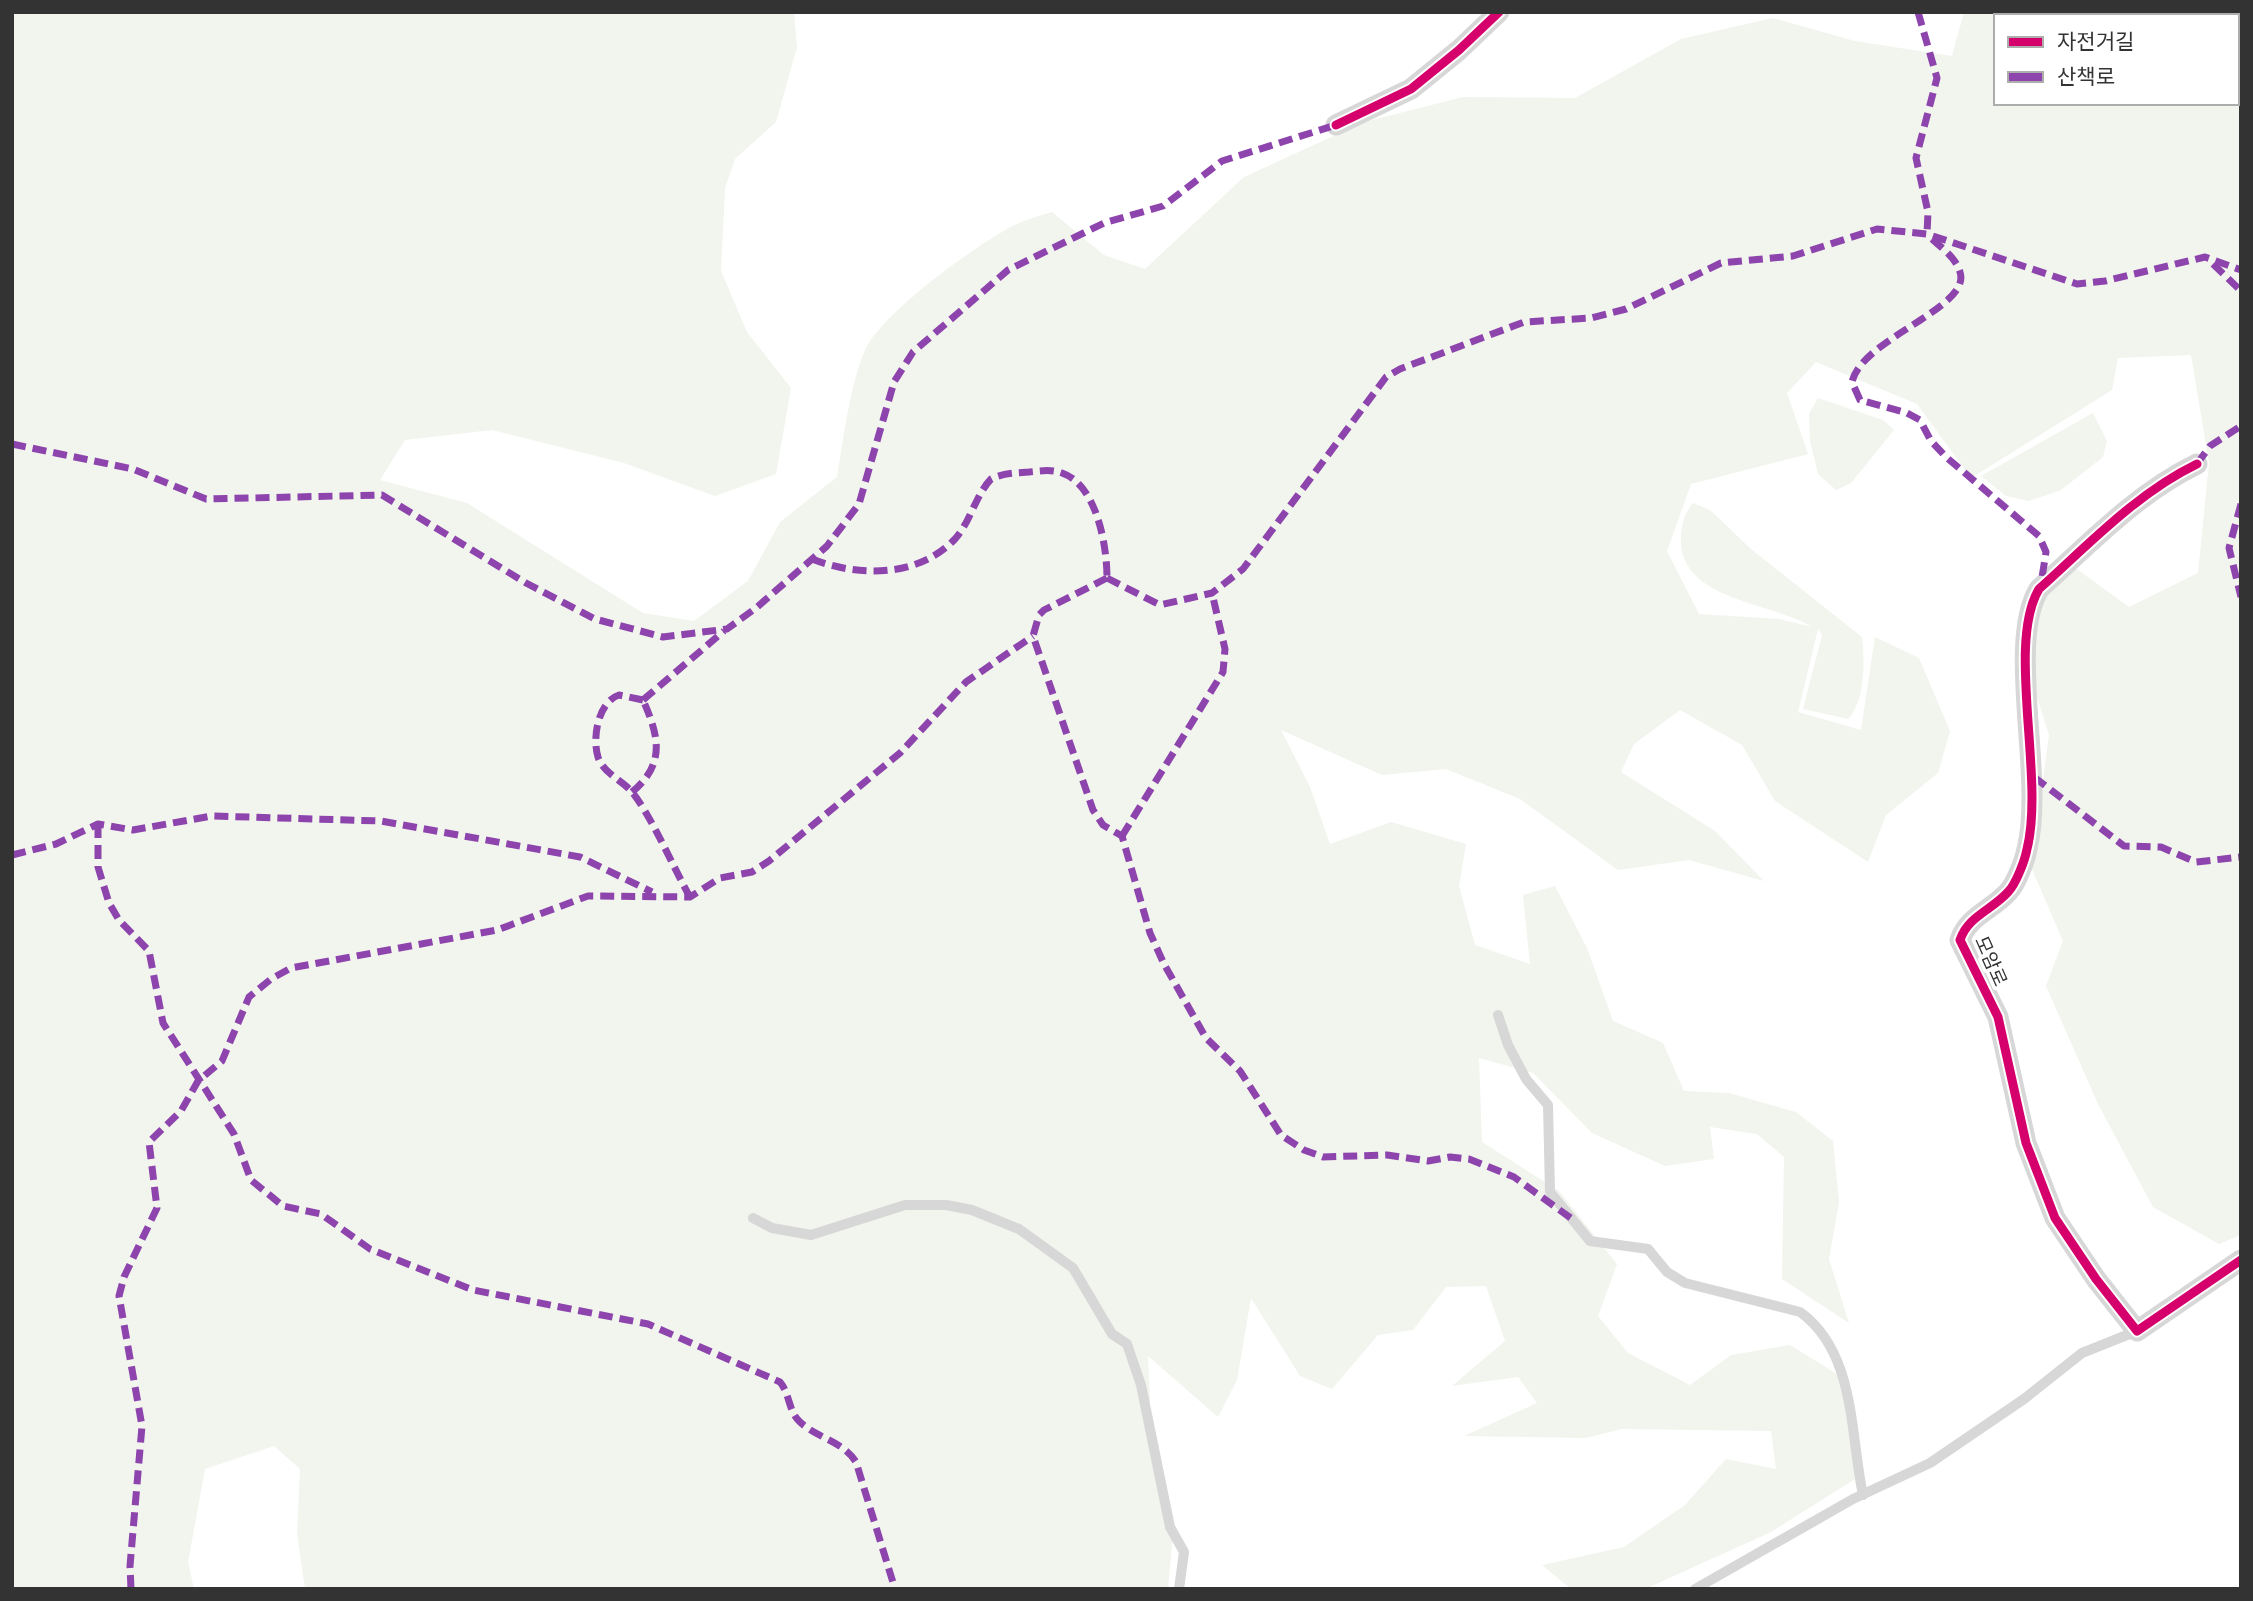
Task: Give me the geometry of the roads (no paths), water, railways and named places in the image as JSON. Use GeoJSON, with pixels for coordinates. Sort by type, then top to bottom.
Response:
{"type":"FeatureCollection","features":[{"type":"Feature","properties":{"kind":"street"},"geometry":{"type":"LineString","coordinates":[[1335,125],[1411,89],[1460,50],[1499,12]]}},
{"type":"Feature","properties":{"kind":"street","name":"모암로"},"geometry":{"type":"LineString","coordinates":[[2137,1331],[2096,1279],[2055,1218],[2026,1143],[1998,1017],[1960,940],[1964,926],[2010,891],[2028,849],[2034,778],[2028,702],[2027,636],[2031,603],[2039,589],[2125,512],[2169,477],[2197,464]]}},
{"type":"Feature","properties":{"kind":"street"},"geometry":{"type":"LineString","coordinates":[[2137,1331],[2241,1261]]}},
{"type":"Feature","properties":{"kind":"lane"},"geometry":{"type":"LineString","coordinates":[[1498,1015],[1508,1045],[1526,1079],[1548,1105],[1550,1192],[1590,1241],[1648,1249],[1667,1272],[1685,1283],[1800,1312],[1813,1322],[1827,1340],[1852,1412],[1863,1495]]}},
{"type":"Feature","properties":{"kind":"lane"},"geometry":{"type":"LineString","coordinates":[[753,1218],[772,1228],[811,1235],[905,1205],[946,1205],[972,1210],[1019,1229],[1073,1268],[1112,1334],[1127,1344],[1141,1385],[1170,1527],[1184,1552],[1179,1589]]}},
{"type":"Feature","properties":{"kind":"lane"},"geometry":{"type":"LineString","coordinates":[[1695,1589],[1863,1495],[1930,1463],[2024,1399],[2082,1353],[2137,1331]]}}]}
